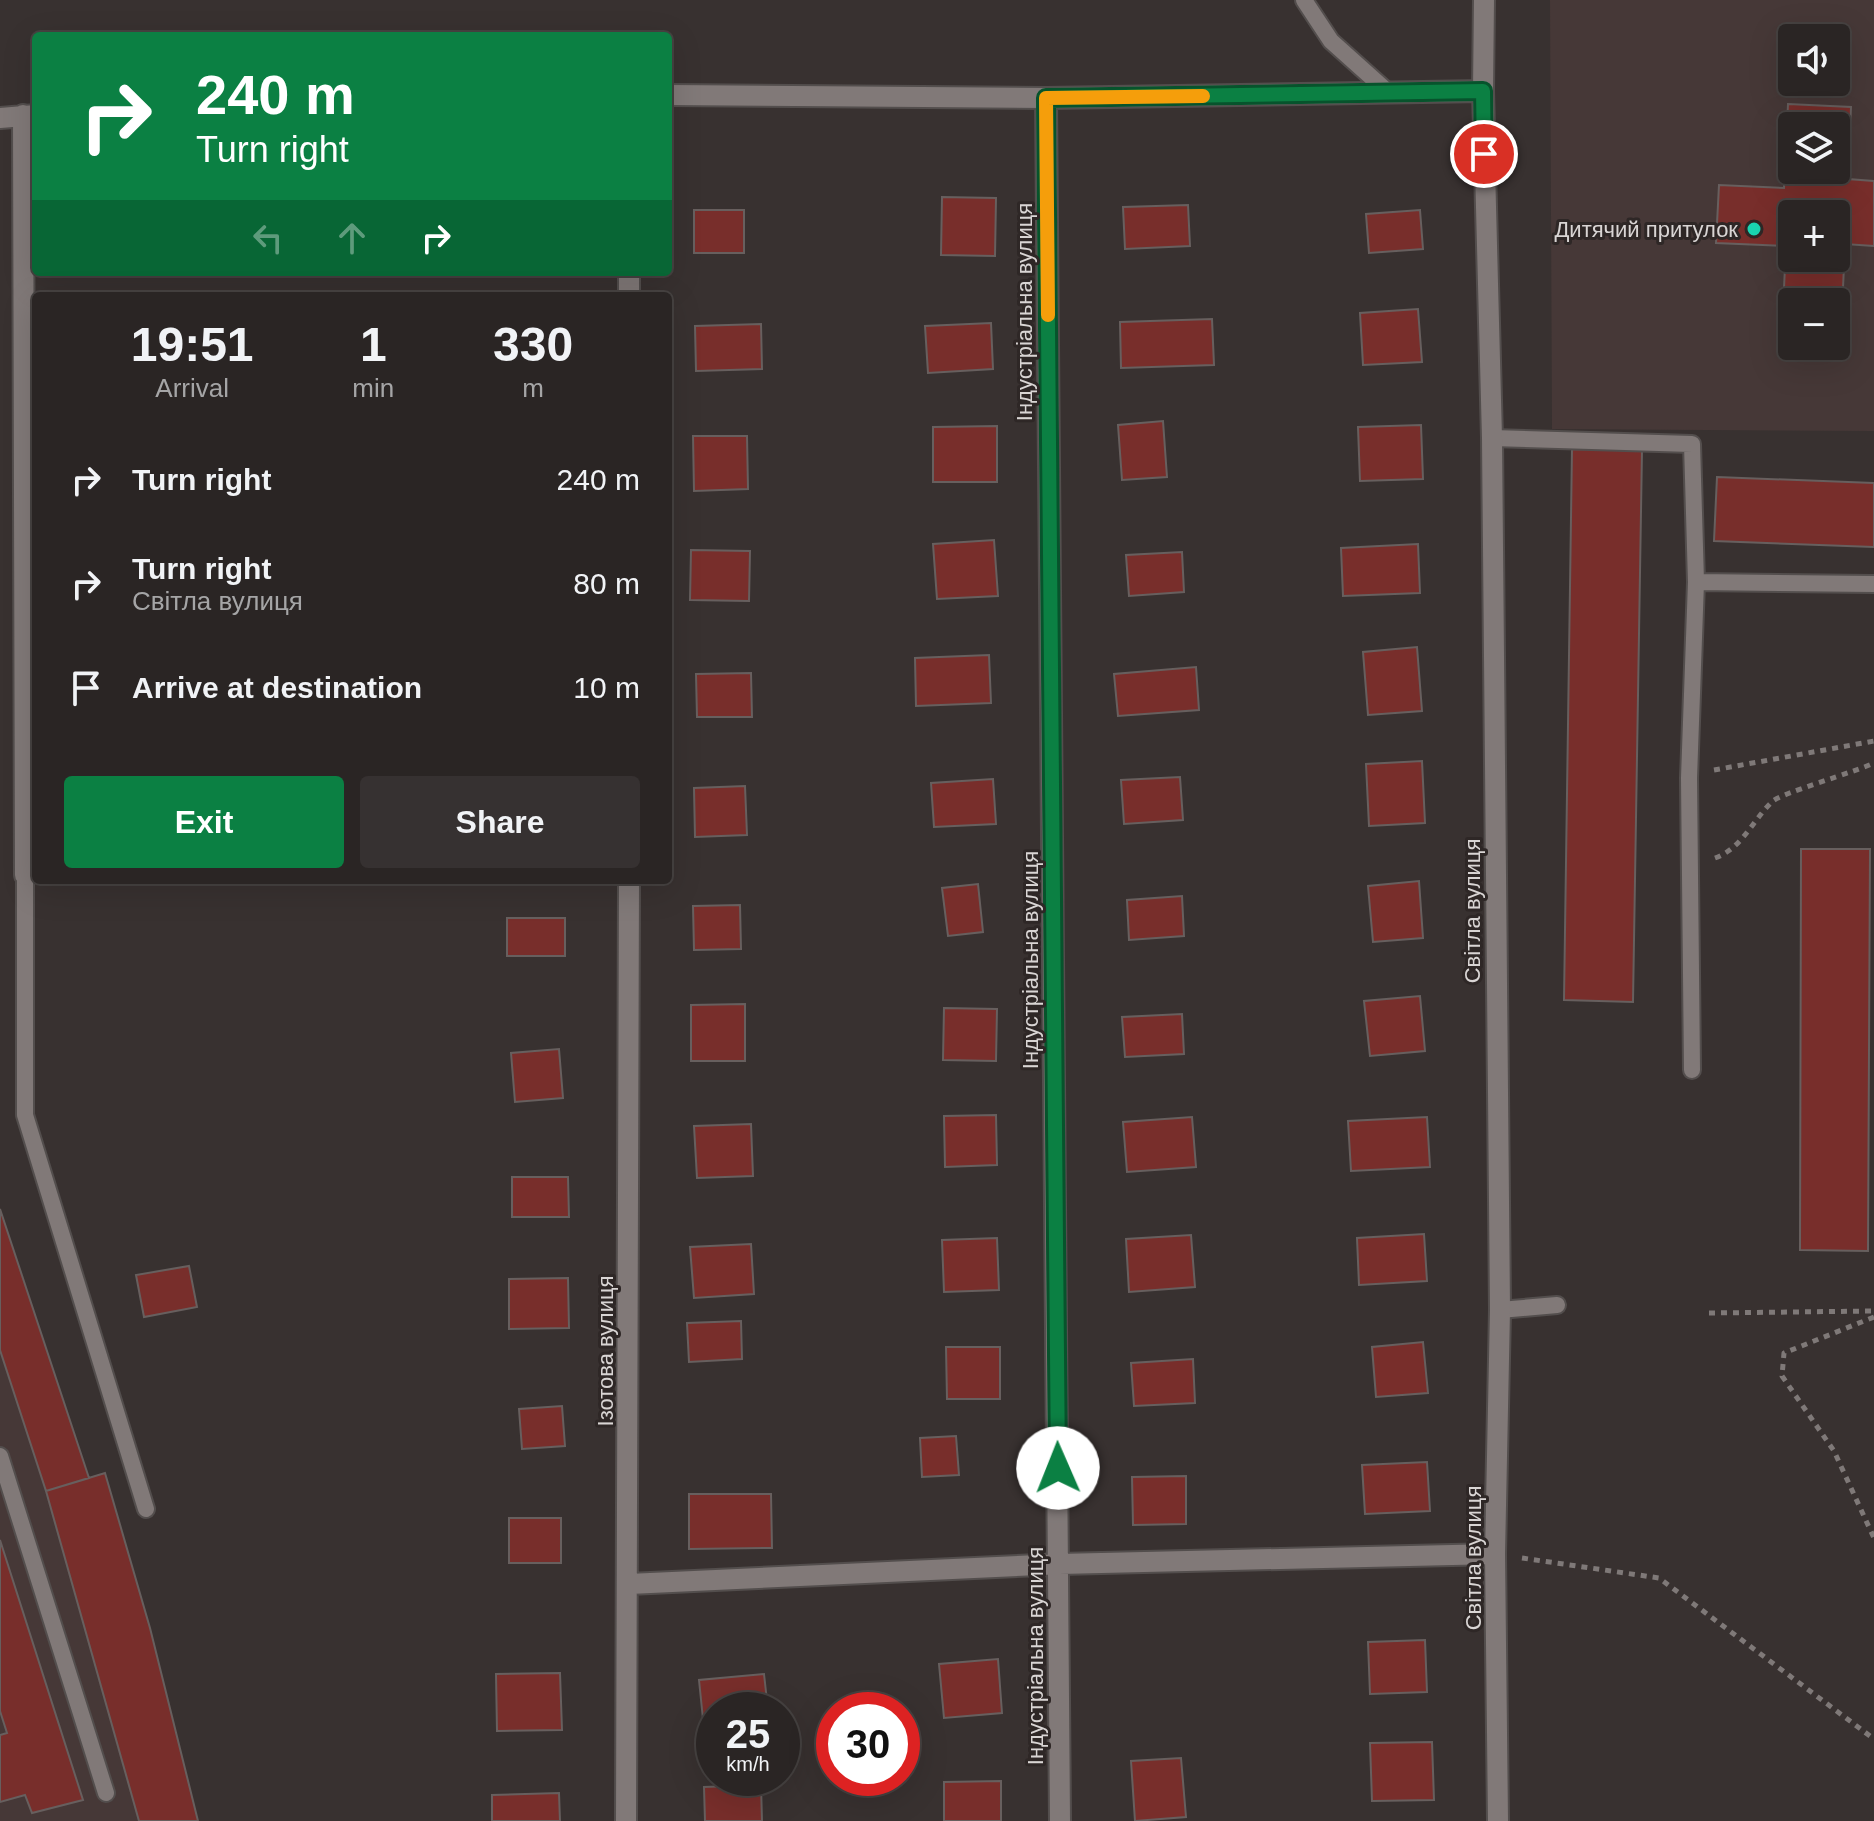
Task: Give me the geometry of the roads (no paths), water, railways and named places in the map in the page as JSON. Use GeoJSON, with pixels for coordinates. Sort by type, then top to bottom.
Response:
{"type":"FeatureCollection","features":[{"type":"Feature","properties":{"kind":"street","name":"Світла вулиця"},"geometry":{"type":"LineString","coordinates":[[1484,0],[1483,91],[1492,438],[1500,1310],[1495,1554],[1498,1821]]}},
{"type":"Feature","properties":{"kind":"street"},"geometry":{"type":"LineString","coordinates":[[672,95],[1046,98],[1483,91]]}},
{"type":"Feature","properties":{"kind":"street","name":"Індустріальна вулиця"},"geometry":{"type":"LineString","coordinates":[[1046,98],[1060,1821]]}},
{"type":"Feature","properties":{"kind":"street"},"geometry":{"type":"LineString","coordinates":[[0,118],[30,115],[25,875]]}},
{"type":"Feature","properties":{"kind":"street","name":"Ізотова вулиця"},"geometry":{"type":"LineString","coordinates":[[626,1821],[629,884]]}},
{"type":"Feature","properties":{"kind":"street"},"geometry":{"type":"LineString","coordinates":[[629,1584],[1059,1564],[1495,1554]]}},
{"type":"Feature","properties":{"kind":"lane"},"geometry":{"type":"LineString","coordinates":[[1304,0],[1331,41],[1389,93]]}},
{"type":"Feature","properties":{"kind":"lane"},"geometry":{"type":"LineString","coordinates":[[1492,438],[1692,444],[1696,582],[1689,778],[1692,1070]]}},
{"type":"Feature","properties":{"kind":"lane"},"geometry":{"type":"LineString","coordinates":[[1696,582],[1874,584]]}},
{"type":"Feature","properties":{"kind":"lane"},"geometry":{"type":"LineString","coordinates":[[25,875],[25,1115],[146,1509]]}},
{"type":"Feature","properties":{"kind":"lane"},"geometry":{"type":"LineString","coordinates":[[1500,1310],[1557,1305]]}},
{"type":"Feature","properties":{"kind":"lane"},"geometry":{"type":"LineString","coordinates":[[0,1456],[106,1793]]}},
{"type":"Feature","properties":{"kind":"place","name":"Дитячий притулок"},"geometry":{"type":"Point","coordinates":[1754,229]}}]}
